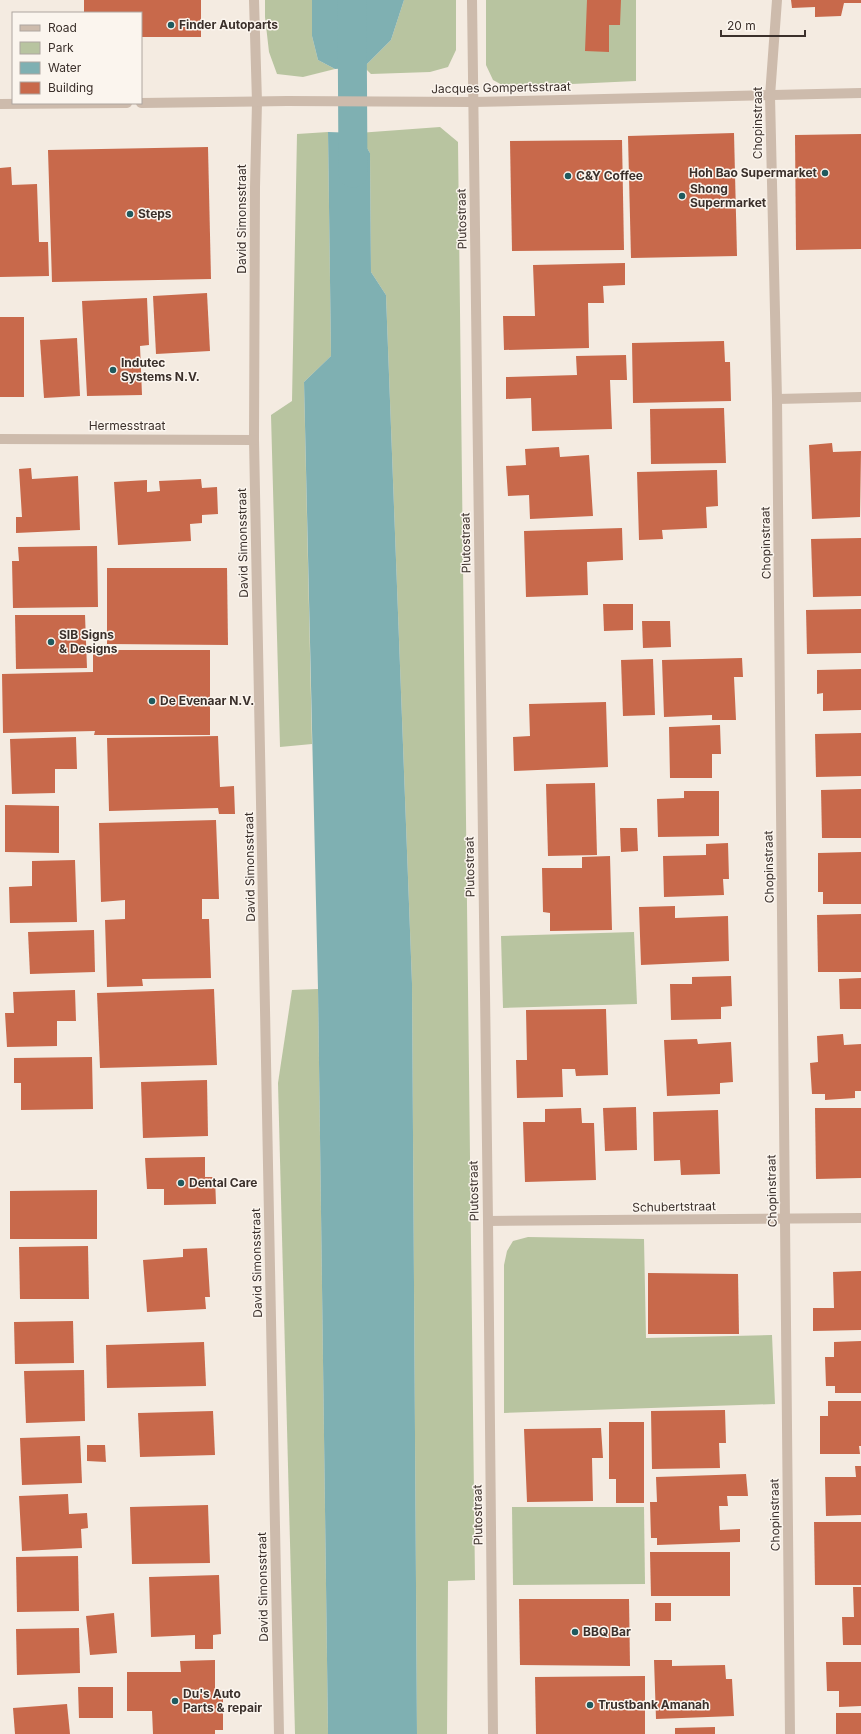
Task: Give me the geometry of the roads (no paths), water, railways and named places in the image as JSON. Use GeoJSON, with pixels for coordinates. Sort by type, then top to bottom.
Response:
{"type":"FeatureCollection","features":[{"type":"Feature","properties":{"kind":"street","name":"David Simonsstraat"},"geometry":{"type":"LineString","coordinates":[[254,0],[257,102],[255,187],[254,440],[279,1734]]}},
{"type":"Feature","properties":{"kind":"street","name":"Plutostraat"},"geometry":{"type":"LineString","coordinates":[[472,0],[488,1221],[493,1734]]}},
{"type":"Feature","properties":{"kind":"street","name":"Chopinstraat"},"geometry":{"type":"LineString","coordinates":[[777,0],[770,96],[777,398],[790,1734]]}},
{"type":"Feature","properties":{"kind":"street","name":"Jacques Gompertsstraat"},"geometry":{"type":"LineString","coordinates":[[142,103],[287,101],[473,102],[861,93]]}},
{"type":"Feature","properties":{"kind":"street"},"geometry":{"type":"LineString","coordinates":[[0,104],[12,104]]}},
{"type":"Feature","properties":{"kind":"street"},"geometry":{"type":"LineString","coordinates":[[777,398],[861,397]]}},
{"type":"Feature","properties":{"kind":"street","name":"Hermesstraat"},"geometry":{"type":"LineString","coordinates":[[0,439],[254,440]]}},
{"type":"Feature","properties":{"kind":"street","name":"Schubertstraat"},"geometry":{"type":"LineString","coordinates":[[488,1221],[861,1218]]}},
{"type":"Feature","properties":{"kind":"water"},"geometry":{"type":"Polygon","coordinates":[[[312,0],[404,0],[391,40],[364,67],[335,69],[318,60],[312,36],[312,0]]]}},
{"type":"Feature","properties":{"kind":"water"},"geometry":{"type":"Polygon","coordinates":[[[328,132],[358,133],[370,153],[371,272],[386,295],[412,983],[417,1734],[328,1734],[318,989],[304,382],[331,356],[328,132]]]}},
{"type":"Feature","properties":{"kind":"waterway"},"geometry":{"type":"LineString","coordinates":[[352,0],[353,173]]}},
{"type":"Feature","properties":{"kind":"place","name":"Finder Autoparts"},"geometry":{"type":"Point","coordinates":[171,25]}},
{"type":"Feature","properties":{"kind":"place","name":"Hoh Bao Supermarket"},"geometry":{"type":"Point","coordinates":[825,173]}},
{"type":"Feature","properties":{"kind":"place","name":"C&Y Coffee"},"geometry":{"type":"Point","coordinates":[568,176]}},
{"type":"Feature","properties":{"kind":"place","name":"Shong Supermarket"},"geometry":{"type":"Point","coordinates":[682,196]}},
{"type":"Feature","properties":{"kind":"place","name":"Steps"},"geometry":{"type":"Point","coordinates":[130,214]}},
{"type":"Feature","properties":{"kind":"place","name":"Indutec Systems N.V."},"geometry":{"type":"Point","coordinates":[113,370]}},
{"type":"Feature","properties":{"kind":"place","name":"SIB Signs & Designs"},"geometry":{"type":"Point","coordinates":[51,642]}},
{"type":"Feature","properties":{"kind":"place","name":"De Evenaar N.V."},"geometry":{"type":"Point","coordinates":[152,701]}},
{"type":"Feature","properties":{"kind":"place","name":"Dental Care"},"geometry":{"type":"Point","coordinates":[181,1183]}},
{"type":"Feature","properties":{"kind":"place","name":"BBQ Bar"},"geometry":{"type":"Point","coordinates":[575,1632]}},
{"type":"Feature","properties":{"kind":"place","name":"Du's Auto Parts & repair"},"geometry":{"type":"Point","coordinates":[175,1701]}},
{"type":"Feature","properties":{"kind":"place","name":"Trustbank Amanah"},"geometry":{"type":"Point","coordinates":[590,1705]}}]}
